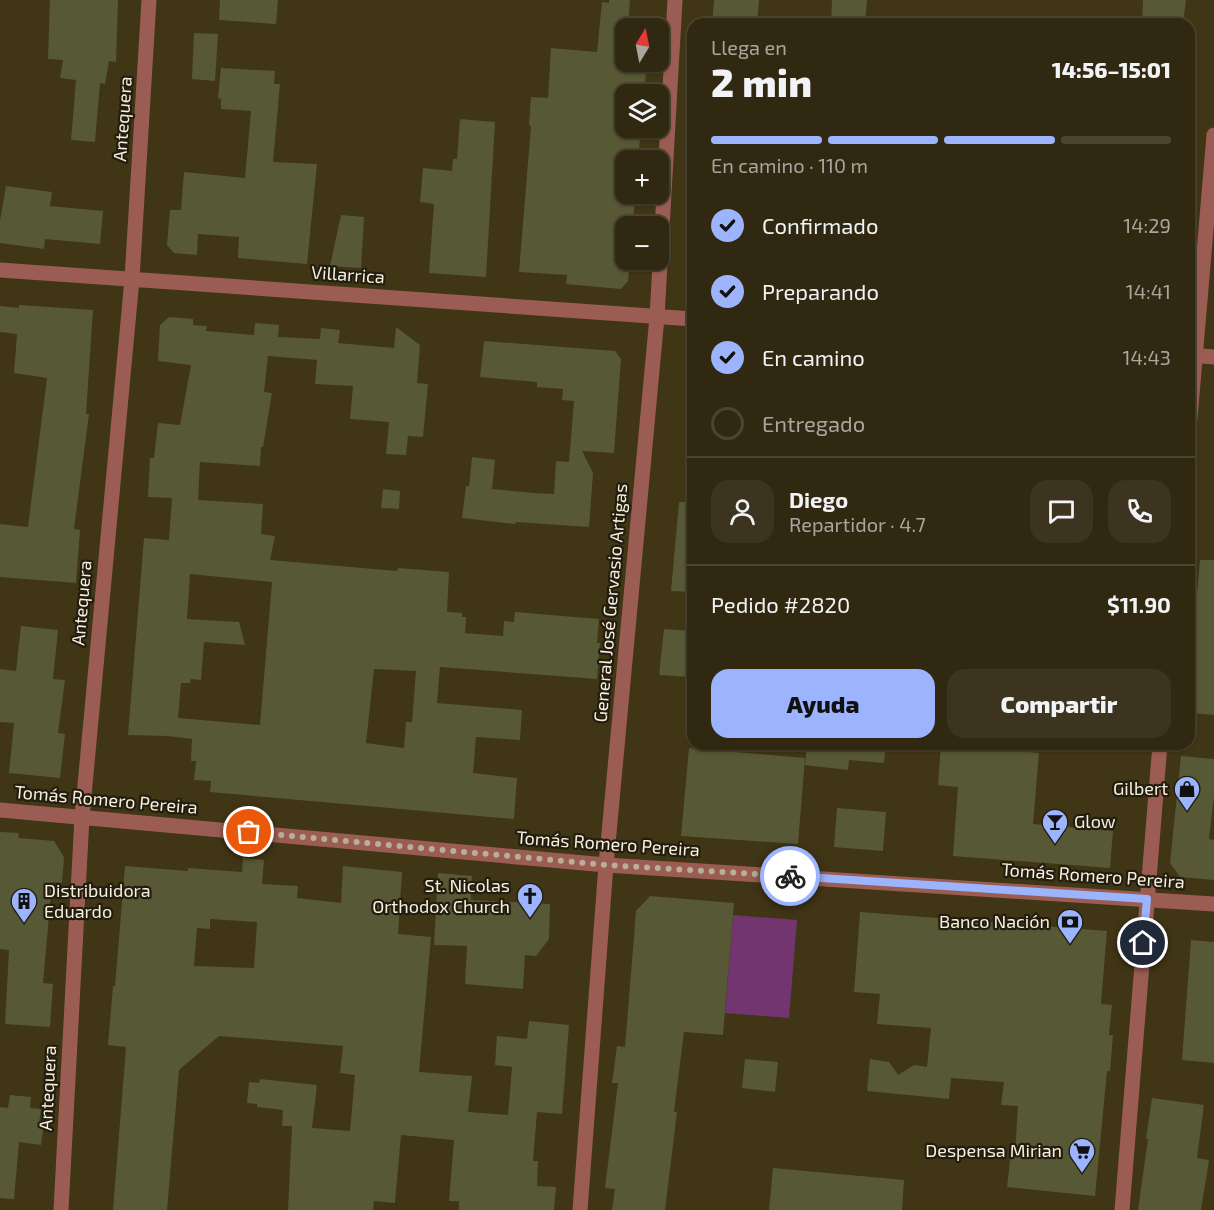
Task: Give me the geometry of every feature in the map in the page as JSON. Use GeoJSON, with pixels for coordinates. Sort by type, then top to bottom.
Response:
{"type":"FeatureCollection","features":[{"type":"Feature","properties":{"kind":"street","name":"Antequera"},"geometry":{"type":"LineString","coordinates":[[61,1210],[82,817],[132,279],[149,0]]}},
{"type":"Feature","properties":{"kind":"street","name":"General José Gervasio Artigas"},"geometry":{"type":"LineString","coordinates":[[580,1210],[606,865],[657,317],[675,0]]}},
{"type":"Feature","properties":{"kind":"street"},"geometry":{"type":"LineString","coordinates":[[1195,325],[1214,135]]}},
{"type":"Feature","properties":{"kind":"street","name":"Villarrica"},"geometry":{"type":"LineString","coordinates":[[0,270],[687,319]]}},
{"type":"Feature","properties":{"kind":"street"},"geometry":{"type":"LineString","coordinates":[[1195,355],[1214,357]]}},
{"type":"Feature","properties":{"kind":"street"},"geometry":{"type":"LineString","coordinates":[[1122,1210],[1159,750]]}},
{"type":"Feature","properties":{"kind":"street","name":"Tomás Romero Pereira"},"geometry":{"type":"LineString","coordinates":[[0,810],[606,865],[1214,904]]}},
{"type":"Feature","properties":{"kind":"shaded area"},"geometry":{"type":"Polygon","coordinates":[[[733,915],[797,920],[789,1018],[725,1013],[733,915]]]}},
{"type":"Feature","properties":{"kind":"building"},"geometry":{"type":"Polygon","coordinates":[[[50,0],[118,0],[116,62],[109,61],[105,84],[100,83],[95,142],[71,140],[76,80],[60,78],[63,60],[48,59],[50,0]]]}},
{"type":"Feature","properties":{"kind":"building"},"geometry":{"type":"Polygon","coordinates":[[[220,0],[278,0],[276,24],[219,20],[220,0]]]}},
{"type":"Feature","properties":{"kind":"building"},"geometry":{"type":"Polygon","coordinates":[[[609,0],[630,0],[629,18],[615,18],[615,72],[646,72],[645,84],[615,84],[615,138],[640,138],[639,150],[615,150],[615,204],[634,204],[634,216],[615,216],[615,270],[629,270],[628,281],[621,289],[566,284],[567,275],[519,272],[531,126],[529,125],[531,97],[548,98],[551,48],[597,52],[602,2],[609,3],[609,0]]]}},
{"type":"Feature","properties":{"kind":"building"},"geometry":{"type":"Polygon","coordinates":[[[714,0],[759,0],[757,18],[712,18],[714,0]]]}},
{"type":"Feature","properties":{"kind":"building"},"geometry":{"type":"Polygon","coordinates":[[[832,0],[867,0],[866,18],[831,18],[832,0]]]}},
{"type":"Feature","properties":{"kind":"building"},"geometry":{"type":"Polygon","coordinates":[[[1143,0],[1186,0],[1184,18],[1142,18],[1143,0]]]}},
{"type":"Feature","properties":{"kind":"building"},"geometry":{"type":"Polygon","coordinates":[[[194,33],[218,34],[215,81],[192,79],[194,33]]]}},
{"type":"Feature","properties":{"kind":"building"},"geometry":{"type":"Polygon","coordinates":[[[221,68],[275,71],[274,84],[280,84],[273,162],[317,164],[307,264],[238,258],[239,237],[198,234],[197,255],[174,253],[167,245],[170,210],[181,210],[184,172],[245,178],[251,111],[221,109],[221,99],[218,98],[221,68]]]}},
{"type":"Feature","properties":{"kind":"building"},"geometry":{"type":"Polygon","coordinates":[[[460,119],[495,122],[486,277],[429,273],[434,204],[420,202],[423,168],[452,171],[453,159],[457,159],[460,119]]]}},
{"type":"Feature","properties":{"kind":"building"},"geometry":{"type":"Polygon","coordinates":[[[6,186],[52,192],[50,206],[103,211],[100,244],[45,239],[44,249],[0,243],[0,221],[6,186]]]}},
{"type":"Feature","properties":{"kind":"building"},"geometry":{"type":"Polygon","coordinates":[[[341,215],[364,217],[361,268],[330,266],[341,215]]]}},
{"type":"Feature","properties":{"kind":"building"},"geometry":{"type":"Polygon","coordinates":[[[19,305],[93,310],[86,414],[89,414],[74,529],[80,530],[76,583],[0,577],[0,524],[28,527],[47,378],[14,373],[17,334],[0,332],[0,306],[19,308],[19,305]]]}},
{"type":"Feature","properties":{"kind":"building"},"geometry":{"type":"Polygon","coordinates":[[[169,317],[193,319],[193,325],[207,326],[206,331],[254,335],[255,323],[279,325],[278,337],[320,339],[321,328],[340,330],[338,343],[394,348],[396,327],[420,345],[417,383],[428,384],[423,437],[408,436],[406,455],[386,454],[389,422],[350,419],[353,386],[315,384],[317,360],[268,356],[264,392],[272,393],[263,447],[261,447],[260,466],[200,462],[198,500],[263,504],[261,534],[275,536],[270,560],[397,571],[398,568],[449,572],[447,612],[462,613],[462,617],[466,617],[465,633],[503,636],[504,621],[514,622],[515,612],[599,619],[597,679],[440,667],[437,703],[522,710],[520,740],[476,737],[473,773],[517,778],[514,819],[210,792],[211,781],[194,780],[196,761],[191,761],[192,739],[128,735],[144,538],[169,540],[172,498],[148,497],[150,458],[154,458],[158,423],[180,425],[191,365],[158,361],[160,325],[169,317]],[[190,574],[187,619],[239,622],[245,645],[204,642],[201,680],[191,679],[190,683],[181,683],[178,718],[260,725],[272,582],[190,574]],[[374,669],[366,743],[404,748],[406,722],[412,722],[416,671],[374,669]]]}},
{"type":"Feature","properties":{"kind":"building"},"geometry":{"type":"Polygon","coordinates":[[[484,341],[615,351],[621,359],[614,453],[582,451],[593,473],[589,527],[516,522],[515,524],[462,518],[472,457],[495,460],[492,489],[533,493],[554,494],[556,461],[569,462],[574,401],[562,400],[563,389],[537,387],[537,382],[480,377],[484,341]]]}},
{"type":"Feature","properties":{"kind":"building"},"geometry":{"type":"Polygon","coordinates":[[[383,489],[400,491],[399,509],[381,508],[383,489]]]}},
{"type":"Feature","properties":{"kind":"building"},"geometry":{"type":"Polygon","coordinates":[[[679,502],[687,502],[687,592],[671,591],[679,502]]]}},
{"type":"Feature","properties":{"kind":"building"},"geometry":{"type":"Polygon","coordinates":[[[1200,560],[1214,560],[1214,715],[1195,713],[1195,616],[1200,560]]]}},
{"type":"Feature","properties":{"kind":"building"},"geometry":{"type":"Polygon","coordinates":[[[21,626],[58,630],[53,679],[65,680],[58,733],[65,734],[60,778],[9,773],[14,723],[0,722],[0,669],[16,671],[21,626]]]}},
{"type":"Feature","properties":{"kind":"building"},"geometry":{"type":"Polygon","coordinates":[[[664,629],[687,631],[687,677],[659,675],[664,629]]]}},
{"type":"Feature","properties":{"kind":"building"},"geometry":{"type":"Polygon","coordinates":[[[689,750],[805,758],[798,844],[681,836],[689,750]]]}},
{"type":"Feature","properties":{"kind":"building"},"geometry":{"type":"Polygon","coordinates":[[[806,750],[885,750],[884,763],[849,760],[848,770],[805,765],[806,750]]]}},
{"type":"Feature","properties":{"kind":"building"},"geometry":{"type":"Polygon","coordinates":[[[941,750],[1006,750],[1039,753],[1033,824],[1113,831],[1110,868],[953,856],[958,787],[938,785],[941,750]]]}},
{"type":"Feature","properties":{"kind":"building"},"geometry":{"type":"Polygon","coordinates":[[[1181,756],[1214,759],[1214,796],[1209,839],[1214,840],[1214,880],[1180,877],[1170,863],[1181,756]]]}},
{"type":"Feature","properties":{"kind":"building"},"geometry":{"type":"Polygon","coordinates":[[[837,808],[886,812],[883,851],[834,847],[837,808]]]}},
{"type":"Feature","properties":{"kind":"building"},"geometry":{"type":"Polygon","coordinates":[[[0,832],[19,833],[18,838],[54,841],[64,857],[62,883],[52,882],[43,983],[53,984],[50,1027],[5,1024],[9,950],[0,949],[0,832]]]}},
{"type":"Feature","properties":{"kind":"building"},"geometry":{"type":"Polygon","coordinates":[[[243,858],[264,860],[262,884],[298,886],[297,898],[341,903],[343,866],[402,872],[398,934],[431,937],[419,1072],[472,1076],[468,1112],[508,1115],[512,1067],[495,1065],[497,1036],[527,1039],[529,1021],[569,1025],[562,1114],[537,1112],[533,1161],[538,1161],[537,1186],[556,1187],[554,1210],[459,1210],[459,1201],[449,1201],[454,1140],[401,1135],[395,1203],[374,1201],[373,1210],[288,1210],[292,1126],[282,1126],[283,1110],[257,1107],[257,1104],[247,1103],[249,1082],[259,1083],[260,1079],[317,1085],[312,1128],[350,1131],[355,1075],[340,1073],[343,1046],[219,1036],[179,1070],[167,1210],[113,1210],[126,1047],[108,1045],[125,866],[242,872],[243,858]],[[210,919],[210,929],[197,928],[194,966],[254,968],[257,922],[210,919]]]}},
{"type":"Feature","properties":{"kind":"building"},"geometry":{"type":"Polygon","coordinates":[[[438,873],[472,876],[471,900],[550,904],[549,939],[536,956],[525,955],[523,989],[465,984],[467,946],[434,945],[438,873]]]}},
{"type":"Feature","properties":{"kind":"building"},"geometry":{"type":"Polygon","coordinates":[[[650,896],[734,903],[723,1035],[684,1032],[665,1210],[612,1210],[615,1189],[605,1188],[618,1083],[612,1083],[617,1046],[625,1047],[636,911],[650,896]]]}},
{"type":"Feature","properties":{"kind":"building"},"geometry":{"type":"Polygon","coordinates":[[[860,912],[1107,931],[1101,1004],[1112,1005],[1109,1035],[1113,1035],[1110,1071],[1107,1071],[1095,1196],[1007,1187],[1011,1152],[1015,1152],[1018,1106],[1001,1105],[1004,1082],[951,1078],[949,1099],[867,1091],[870,1059],[889,1062],[898,1075],[914,1065],[927,1067],[931,1028],[877,1024],[880,994],[854,992],[860,912]]]}},
{"type":"Feature","properties":{"kind":"building"},"geometry":{"type":"Polygon","coordinates":[[[1191,940],[1214,942],[1214,1063],[1182,1060],[1191,940]]]}},
{"type":"Feature","properties":{"kind":"building"},"geometry":{"type":"Polygon","coordinates":[[[745,1059],[778,1062],[775,1092],[742,1088],[745,1059]]]}},
{"type":"Feature","properties":{"kind":"building"},"geometry":{"type":"Polygon","coordinates":[[[10,1095],[31,1097],[30,1108],[41,1109],[39,1123],[44,1123],[41,1145],[19,1142],[14,1199],[0,1198],[0,1107],[8,1108],[10,1095]]]}},
{"type":"Feature","properties":{"kind":"building"},"geometry":{"type":"Polygon","coordinates":[[[1152,1098],[1204,1105],[1197,1158],[1209,1160],[1201,1210],[1138,1210],[1152,1098]]]}},
{"type":"Feature","properties":{"kind":"building"},"geometry":{"type":"Polygon","coordinates":[[[773,1168],[904,1180],[902,1210],[769,1210],[773,1168]]]}},
{"type":"Feature","properties":{"kind":"way so far"},"geometry":{"type":"LineString","coordinates":[[249,832],[606,865],[790,876]]}},
{"type":"Feature","properties":{"kind":"place","name":"Gilbert"},"geometry":{"type":"Point","coordinates":[1187,812]}},
{"type":"Feature","properties":{"kind":"place","name":"Glow"},"geometry":{"type":"Point","coordinates":[1055,845]}},
{"type":"Feature","properties":{"kind":"place","name":"St. Nicolas Orthodox Church"},"geometry":{"type":"Point","coordinates":[530,919]}},
{"type":"Feature","properties":{"kind":"place","name":"Distribuidora Eduardo"},"geometry":{"type":"Point","coordinates":[24,924]}},
{"type":"Feature","properties":{"kind":"place","name":"Banco Nación"},"geometry":{"type":"Point","coordinates":[1070,945]}},
{"type":"Feature","properties":{"kind":"place","name":"Despensa Mirian"},"geometry":{"type":"Point","coordinates":[1082,1174]}},
{"type":"Feature","properties":{"kind":"route"},"geometry":{"type":"LineString","coordinates":[[790,876],[1147,899],[1143,943]]}}]}
